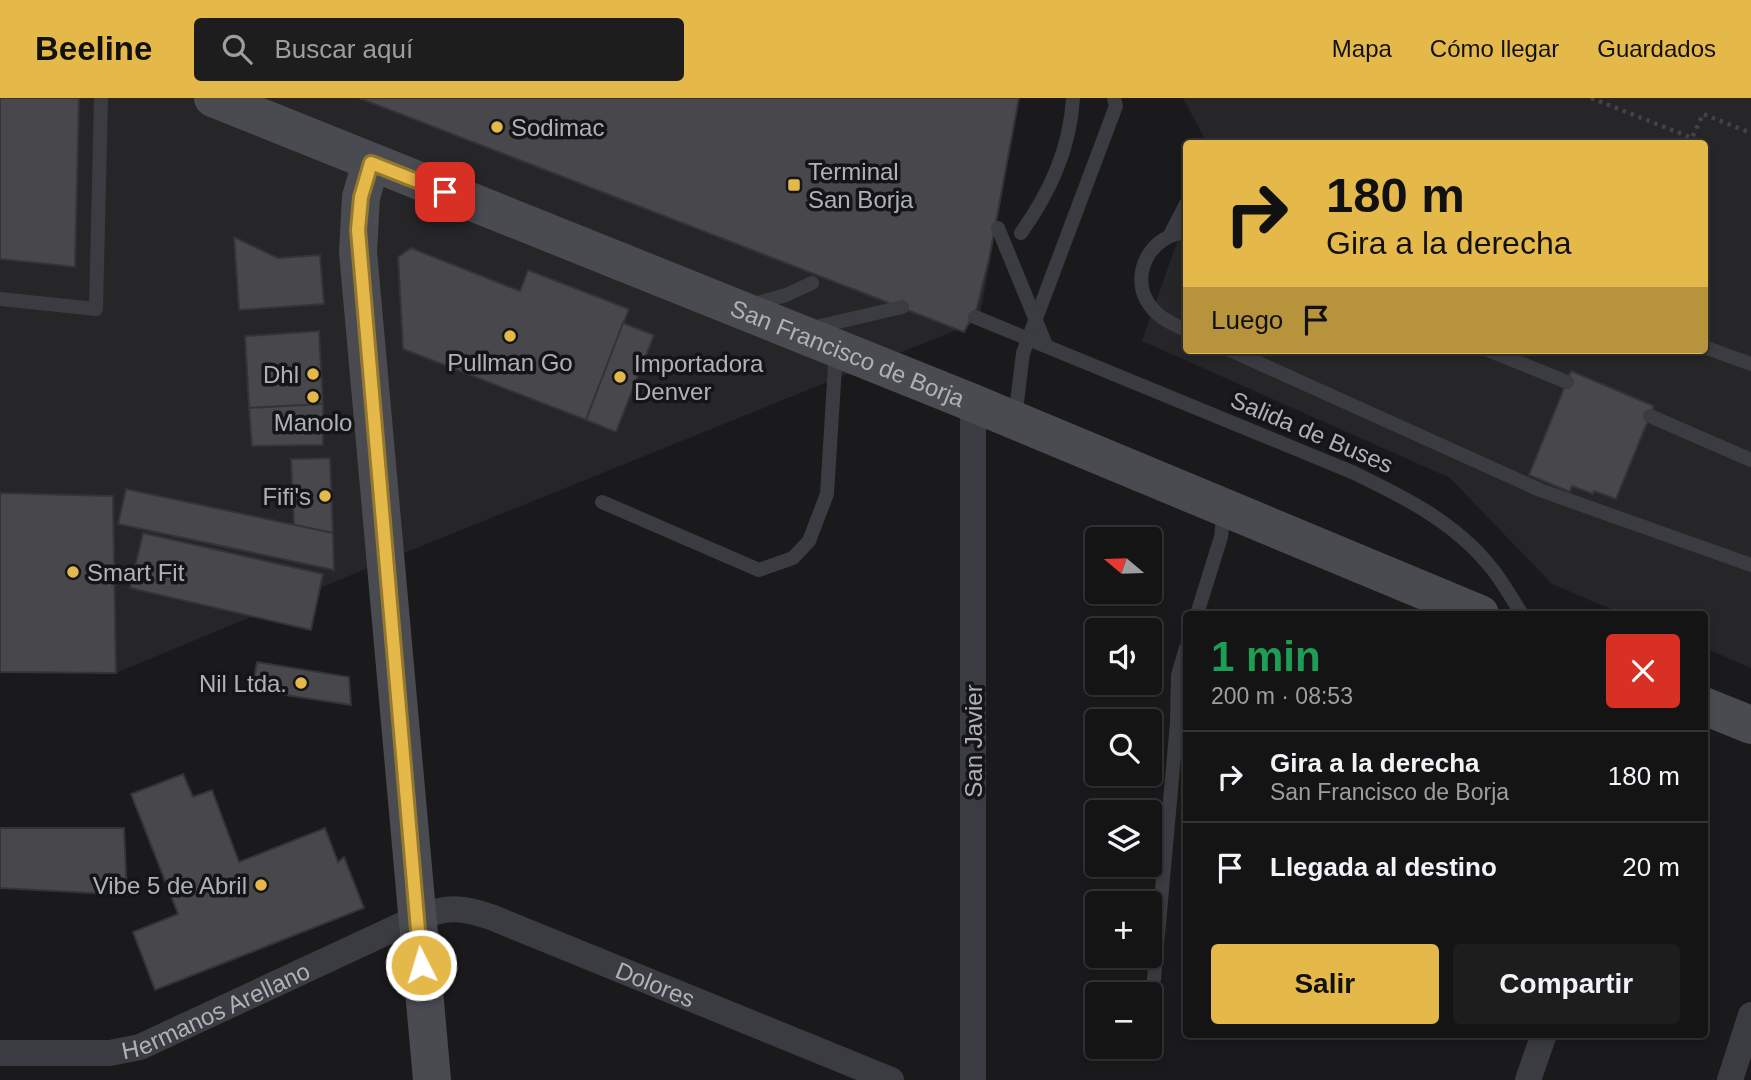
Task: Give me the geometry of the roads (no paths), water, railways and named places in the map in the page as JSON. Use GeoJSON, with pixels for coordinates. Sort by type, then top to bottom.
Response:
{"type":"FeatureCollection","features":[{"type":"Feature","properties":{"kind":"street","name":"San Francisco de Borja"},"geometry":{"type":"LineString","coordinates":[[214,98],[973,403],[1224,508],[1457,610]]}},
{"type":"Feature","properties":{"kind":"street"},"geometry":{"type":"LineString","coordinates":[[371,163],[361,197],[358,252],[432,1080]]}},
{"type":"Feature","properties":{"kind":"street","name":"San Javier"},"geometry":{"type":"LineString","coordinates":[[973,403],[973,1080]]}},
{"type":"Feature","properties":{"kind":"street"},"geometry":{"type":"LineString","coordinates":[[1708,708],[1751,725]]}},
{"type":"Feature","properties":{"kind":"street","name":"Dolores"},"geometry":{"type":"LineString","coordinates":[[417,918],[438,909],[454,907],[474,911],[891,1080]]}},
{"type":"Feature","properties":{"kind":"street","name":"Hermanos Arellano"},"geometry":{"type":"LineString","coordinates":[[0,1053],[110,1053],[140,1047],[417,918]]}},
{"type":"Feature","properties":{"kind":"street"},"geometry":{"type":"LineString","coordinates":[[1730,1080],[1751,1015]]}},
{"type":"Feature","properties":{"kind":"street"},"geometry":{"type":"LineString","coordinates":[[1528,1080],[1543,1038]]}},
{"type":"Feature","properties":{"kind":"lane"},"geometry":{"type":"LineString","coordinates":[[0,299],[96,309],[101,98]]}},
{"type":"Feature","properties":{"kind":"lane"},"geometry":{"type":"LineString","coordinates":[[1021,233],[1040,206],[1055,177],[1066,145],[1073,98]]}},
{"type":"Feature","properties":{"kind":"lane"},"geometry":{"type":"LineString","coordinates":[[1014,420],[1023,354],[1116,106],[1114,98]]}},
{"type":"Feature","properties":{"kind":"lane"},"geometry":{"type":"LineString","coordinates":[[1170,235],[1183,210]]}},
{"type":"Feature","properties":{"kind":"lane"},"geometry":{"type":"LineString","coordinates":[[999,228],[1046,345]]}},
{"type":"Feature","properties":{"kind":"lane"},"geometry":{"type":"LineString","coordinates":[[1183,233],[1170,235],[1160,241],[1146,260],[1141,278],[1146,300],[1161,317],[1183,328]]}},
{"type":"Feature","properties":{"kind":"lane"},"geometry":{"type":"LineString","coordinates":[[740,309],[786,295],[812,283]]}},
{"type":"Feature","properties":{"kind":"lane"},"geometry":{"type":"LineString","coordinates":[[797,332],[902,307]]}},
{"type":"Feature","properties":{"kind":"lane","name":"Salida de Buses"},"geometry":{"type":"LineString","coordinates":[[975,317],[1352,472],[1405,498],[1442,520],[1489,564],[1520,611]]}},
{"type":"Feature","properties":{"kind":"lane"},"geometry":{"type":"LineString","coordinates":[[602,502],[759,569],[793,558],[809,541],[827,494],[836,348]]}},
{"type":"Feature","properties":{"kind":"lane"},"geometry":{"type":"LineString","coordinates":[[1708,348],[1751,364]]}},
{"type":"Feature","properties":{"kind":"lane"},"geometry":{"type":"LineString","coordinates":[[1239,354],[1540,490],[1751,565]]}},
{"type":"Feature","properties":{"kind":"lane"},"geometry":{"type":"LineString","coordinates":[[1498,354],[1567,382]]}},
{"type":"Feature","properties":{"kind":"lane"},"geometry":{"type":"LineString","coordinates":[[1650,416],[1751,460]]}},
{"type":"Feature","properties":{"kind":"lane"},"geometry":{"type":"LineString","coordinates":[[1198,611],[1221,537],[1224,508]]}},
{"type":"Feature","properties":{"kind":"lane"},"geometry":{"type":"LineString","coordinates":[[1154,979],[1177,723],[1178,675],[1183,658]]}},
{"type":"Feature","properties":{"kind":"place","name":"Sodimac"},"geometry":{"type":"Point","coordinates":[497,127]}},
{"type":"Feature","properties":{"kind":"place","name":"Terminal San Borja"},"geometry":{"type":"Point","coordinates":[794,185]}},
{"type":"Feature","properties":{"kind":"place","name":"Pullman Go"},"geometry":{"type":"Point","coordinates":[510,336]}},
{"type":"Feature","properties":{"kind":"place","name":"Dhl"},"geometry":{"type":"Point","coordinates":[313,374]}},
{"type":"Feature","properties":{"kind":"place","name":"Importadora Denver"},"geometry":{"type":"Point","coordinates":[620,377]}},
{"type":"Feature","properties":{"kind":"place","name":"Manolo"},"geometry":{"type":"Point","coordinates":[313,397]}},
{"type":"Feature","properties":{"kind":"place","name":"Fifi's"},"geometry":{"type":"Point","coordinates":[325,496]}},
{"type":"Feature","properties":{"kind":"place","name":"Smart Fit"},"geometry":{"type":"Point","coordinates":[73,572]}},
{"type":"Feature","properties":{"kind":"place","name":"Nil Ltda."},"geometry":{"type":"Point","coordinates":[301,683]}},
{"type":"Feature","properties":{"kind":"place","name":"Vibe 5 de Abril"},"geometry":{"type":"Point","coordinates":[261,885]}}]}
